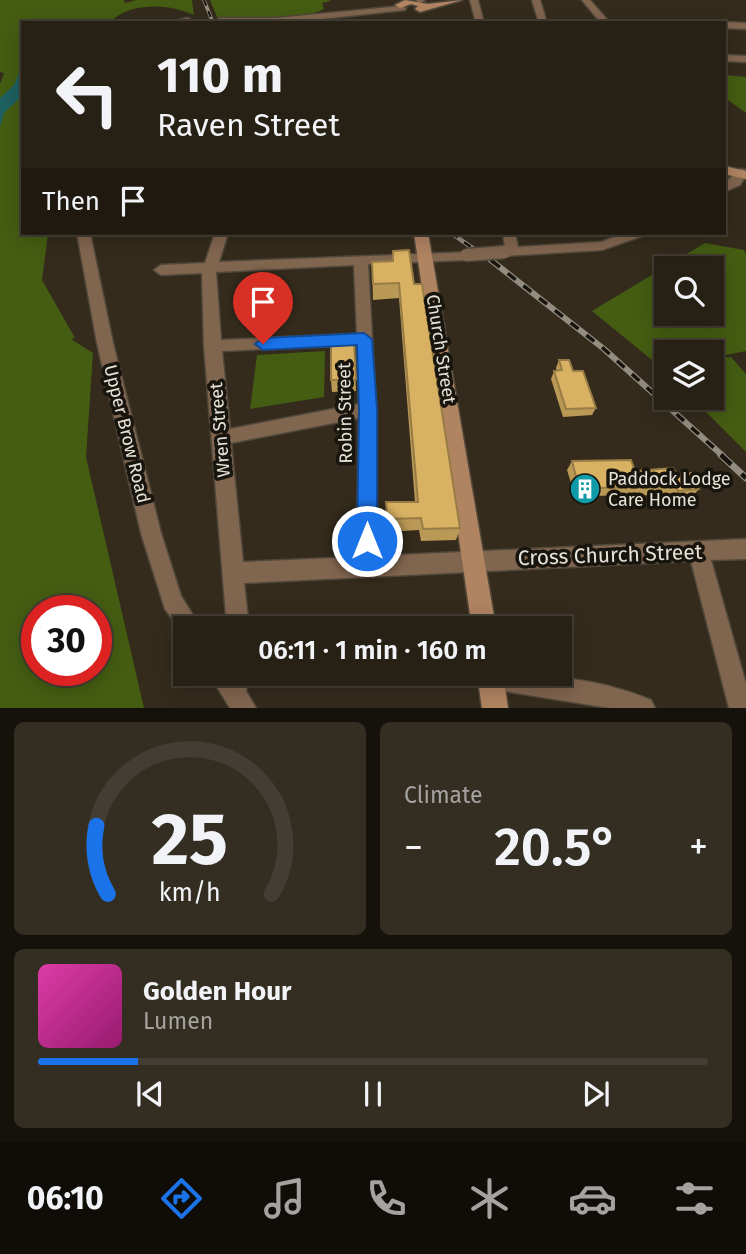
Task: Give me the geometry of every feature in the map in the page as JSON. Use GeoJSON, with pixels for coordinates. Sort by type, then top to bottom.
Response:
{"type":"FeatureCollection","features":[{"type":"Feature","properties":{"kind":"street"},"geometry":{"type":"LineString","coordinates":[[257,21],[382,11],[400,4],[415,16],[421,4],[458,0]]}},
{"type":"Feature","properties":{"kind":"street"},"geometry":{"type":"LineString","coordinates":[[474,0],[479,21]]}},
{"type":"Feature","properties":{"kind":"street"},"geometry":{"type":"LineString","coordinates":[[536,0],[542,21]]}},
{"type":"Feature","properties":{"kind":"street"},"geometry":{"type":"LineString","coordinates":[[586,0],[604,21]]}},
{"type":"Feature","properties":{"kind":"street"},"geometry":{"type":"LineString","coordinates":[[380,21],[382,11]]}},
{"type":"Feature","properties":{"kind":"street"},"geometry":{"type":"LineString","coordinates":[[726,25],[746,26]]}},
{"type":"Feature","properties":{"kind":"street"},"geometry":{"type":"LineString","coordinates":[[726,58],[746,59]]}},
{"type":"Feature","properties":{"kind":"street"},"geometry":{"type":"LineString","coordinates":[[726,187],[743,174]]}},
{"type":"Feature","properties":{"kind":"street","name":"Upper Brow Road"},"geometry":{"type":"LineString","coordinates":[[83,235],[105,343],[151,534],[172,602],[182,616]]}},
{"type":"Feature","properties":{"kind":"street","name":"Wren Street"},"geometry":{"type":"LineString","coordinates":[[220,235],[208,277],[236,616]]}},
{"type":"Feature","properties":{"kind":"street","name":"Church Street"},"geometry":{"type":"LineString","coordinates":[[421,235],[482,616]]}},
{"type":"Feature","properties":{"kind":"street"},"geometry":{"type":"LineString","coordinates":[[508,251],[509,235]]}},
{"type":"Feature","properties":{"kind":"street"},"geometry":{"type":"LineString","coordinates":[[161,270],[426,259],[601,246],[631,235]]}},
{"type":"Feature","properties":{"kind":"street","name":"Robin Street"},"geometry":{"type":"LineString","coordinates":[[361,261],[368,409],[367,565]]}},
{"type":"Feature","properties":{"kind":"street"},"geometry":{"type":"LineString","coordinates":[[212,346],[364,339]]}},
{"type":"Feature","properties":{"kind":"street"},"geometry":{"type":"LineString","coordinates":[[221,438],[368,409]]}},
{"type":"Feature","properties":{"kind":"street","name":"Cross Church Street"},"geometry":{"type":"LineString","coordinates":[[234,573],[746,549]]}},
{"type":"Feature","properties":{"kind":"street"},"geometry":{"type":"LineString","coordinates":[[698,551],[741,708]]}},
{"type":"Feature","properties":{"kind":"street"},"geometry":{"type":"LineString","coordinates":[[492,686],[495,708]]}},
{"type":"Feature","properties":{"kind":"street"},"geometry":{"type":"LineString","coordinates":[[549,686],[613,697],[643,708]]}},
{"type":"Feature","properties":{"kind":"green space"},"geometry":{"type":"Polygon","coordinates":[[[0,0],[123,0],[126,3],[136,0],[192,0],[194,15],[162,7],[150,7],[128,11],[112,21],[21,21],[21,235],[48,235],[42,280],[75,338],[71,339],[93,353],[86,457],[144,708],[0,708],[0,84],[4,73],[0,72],[0,0]]]}},
{"type":"Feature","properties":{"kind":"green space"},"geometry":{"type":"Polygon","coordinates":[[[210,0],[330,1],[322,3],[324,9],[312,14],[259,20],[218,19],[210,0]]]}},
{"type":"Feature","properties":{"kind":"green space"},"geometry":{"type":"Polygon","coordinates":[[[726,75],[746,77],[746,113],[726,99],[726,75]]]}},
{"type":"Feature","properties":{"kind":"green space"},"geometry":{"type":"Polygon","coordinates":[[[705,243],[744,250],[746,351],[724,356],[724,340],[654,340],[654,362],[592,311],[654,274],[654,326],[724,326],[724,256],[683,256],[705,243]]]}},
{"type":"Feature","properties":{"kind":"green space"},"geometry":{"type":"Polygon","coordinates":[[[325,351],[324,397],[250,409],[257,355],[325,351]]]}},
{"type":"Feature","properties":{"kind":"green space"},"geometry":{"type":"Polygon","coordinates":[[[731,357],[746,374],[746,452],[704,410],[724,410],[724,358],[731,357]]]}},
{"type":"Feature","properties":{"kind":"water"},"geometry":{"type":"Polygon","coordinates":[[[21,68],[21,97],[4,113],[0,127],[0,98],[14,85],[21,68]]]}},
{"type":"Feature","properties":{"kind":"building"},"geometry":{"type":"Polygon","coordinates":[[[409,250],[414,284],[422,284],[460,528],[423,529],[421,518],[387,519],[386,502],[418,502],[399,283],[373,284],[372,262],[393,261],[393,251],[409,250]]]}},
{"type":"Feature","properties":{"kind":"building"},"geometry":{"type":"Polygon","coordinates":[[[354,342],[356,379],[331,380],[331,343],[354,342]]]}},
{"type":"Feature","properties":{"kind":"building"},"geometry":{"type":"Polygon","coordinates":[[[559,360],[569,360],[573,371],[583,371],[596,408],[566,409],[554,371],[562,370],[559,360]]]}},
{"type":"Feature","properties":{"kind":"building"},"geometry":{"type":"Polygon","coordinates":[[[631,460],[635,471],[673,468],[677,474],[691,473],[699,489],[678,491],[676,487],[579,488],[572,461],[631,460]]]}},
{"type":"Feature","properties":{"kind":"railway"},"geometry":{"type":"LineString","coordinates":[[204,0],[212,21]]}},
{"type":"Feature","properties":{"kind":"railway"},"geometry":{"type":"LineString","coordinates":[[454,235],[494,263]]}},
{"type":"Feature","properties":{"kind":"railway"},"geometry":{"type":"LineString","coordinates":[[492,261],[604,349],[723,456]]}},
{"type":"Feature","properties":{"kind":"railway"},"geometry":{"type":"LineString","coordinates":[[721,455],[746,478]]}},
{"type":"Feature","properties":{"kind":"place","name":"Paddock Lodge Care Home"},"geometry":{"type":"Point","coordinates":[585,489]}},
{"type":"Feature","properties":{"kind":"route"},"geometry":{"type":"LineString","coordinates":[[263,344],[364,339],[368,409],[367,541]]}}]}
